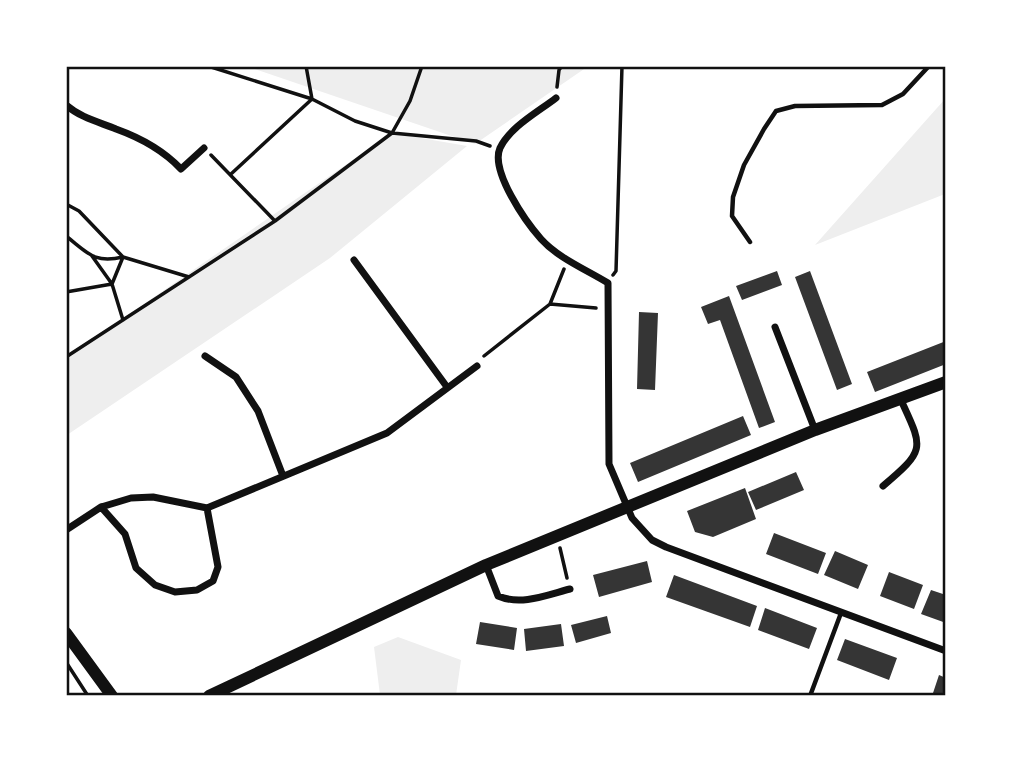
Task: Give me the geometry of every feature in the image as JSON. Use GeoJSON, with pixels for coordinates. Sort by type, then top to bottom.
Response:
{"type":"FeatureCollection","features":[{"type":"Feature","properties":{"kind":"street"},"geometry":{"type":"LineString","coordinates":[[556,98],[510,135],[499,150],[498,165],[506,187],[541,240],[608,283],[609,464],[639,529],[666,547],[946,651]]}},
{"type":"Feature","properties":{"kind":"street"},"geometry":{"type":"LineString","coordinates":[[66,105],[89,120],[145,141],[170,157],[181,169],[204,148]]}},
{"type":"Feature","properties":{"kind":"street"},"geometry":{"type":"LineString","coordinates":[[354,260],[447,387]]}},
{"type":"Feature","properties":{"kind":"street"},"geometry":{"type":"LineString","coordinates":[[775,327],[815,430]]}},
{"type":"Feature","properties":{"kind":"street"},"geometry":{"type":"LineString","coordinates":[[205,356],[236,377],[258,411],[283,476]]}},
{"type":"Feature","properties":{"kind":"street"},"geometry":{"type":"LineString","coordinates":[[66,530],[101,507],[131,498],[153,497],[207,508],[387,433],[477,366]]}},
{"type":"Feature","properties":{"kind":"street"},"geometry":{"type":"LineString","coordinates":[[209,695],[486,565],[815,430],[946,382]]}},
{"type":"Feature","properties":{"kind":"street"},"geometry":{"type":"LineString","coordinates":[[883,486],[909,464],[916,450],[918,436],[901,398]]}},
{"type":"Feature","properties":{"kind":"street"},"geometry":{"type":"LineString","coordinates":[[101,507],[125,534],[136,568],[155,585],[175,592],[197,590],[213,581],[218,567],[207,508]]}},
{"type":"Feature","properties":{"kind":"street"},"geometry":{"type":"LineString","coordinates":[[486,565],[498,596],[508,600],[530,599],[570,589]]}},
{"type":"Feature","properties":{"kind":"street"},"geometry":{"type":"LineString","coordinates":[[66,633],[112,695]]}},
{"type":"Feature","properties":{"kind":"lane"},"geometry":{"type":"LineString","coordinates":[[750,243],[732,216],[733,197],[744,165],[776,111],[795,106],[882,105],[903,94],[929,66]]}},
{"type":"Feature","properties":{"kind":"lane"},"geometry":{"type":"LineString","coordinates":[[810,695],[841,613]]}},
{"type":"Feature","properties":{"kind":"path"},"geometry":{"type":"LineString","coordinates":[[208,66],[312,99],[355,121],[392,133],[476,141],[499,150]]}},
{"type":"Feature","properties":{"kind":"path"},"geometry":{"type":"LineString","coordinates":[[306,66],[312,99]]}},
{"type":"Feature","properties":{"kind":"path"},"geometry":{"type":"LineString","coordinates":[[66,357],[275,221],[392,133],[410,102],[422,66]]}},
{"type":"Feature","properties":{"kind":"path"},"geometry":{"type":"LineString","coordinates":[[556,98],[559,70],[562,66]]}},
{"type":"Feature","properties":{"kind":"path"},"geometry":{"type":"LineString","coordinates":[[608,283],[616,271],[622,66]]}},
{"type":"Feature","properties":{"kind":"path"},"geometry":{"type":"LineString","coordinates":[[231,174],[312,99]]}},
{"type":"Feature","properties":{"kind":"path"},"geometry":{"type":"LineString","coordinates":[[204,148],[275,221]]}},
{"type":"Feature","properties":{"kind":"path"},"geometry":{"type":"LineString","coordinates":[[66,204],[79,211],[123,257],[189,277]]}},
{"type":"Feature","properties":{"kind":"path"},"geometry":{"type":"LineString","coordinates":[[66,236],[92,256],[106,261],[123,257]]}},
{"type":"Feature","properties":{"kind":"path"},"geometry":{"type":"LineString","coordinates":[[92,256],[111,284],[123,320]]}},
{"type":"Feature","properties":{"kind":"path"},"geometry":{"type":"LineString","coordinates":[[111,284],[123,257]]}},
{"type":"Feature","properties":{"kind":"path"},"geometry":{"type":"LineString","coordinates":[[477,366],[488,351],[550,304],[568,259]]}},
{"type":"Feature","properties":{"kind":"path"},"geometry":{"type":"LineString","coordinates":[[66,292],[111,284]]}},
{"type":"Feature","properties":{"kind":"path"},"geometry":{"type":"LineString","coordinates":[[550,304],[608,310]]}},
{"type":"Feature","properties":{"kind":"path"},"geometry":{"type":"LineString","coordinates":[[557,536],[570,589]]}},
{"type":"Feature","properties":{"kind":"path"},"geometry":{"type":"LineString","coordinates":[[66,662],[88,695]]}},
{"type":"Feature","properties":{"kind":"shaded area"},"geometry":{"type":"Polygon","coordinates":[[[249,67],[587,67],[475,144],[249,67]]]}},
{"type":"Feature","properties":{"kind":"shaded area"},"geometry":{"type":"Polygon","coordinates":[[[945,99],[945,194],[815,245],[945,99]]]}},
{"type":"Feature","properties":{"kind":"shaded area"},"geometry":{"type":"Polygon","coordinates":[[[392,133],[467,146],[330,258],[67,435],[67,357],[392,133]]]}},
{"type":"Feature","properties":{"kind":"shaded area"},"geometry":{"type":"Polygon","coordinates":[[[398,637],[461,660],[456,695],[380,695],[374,647],[398,637]]]}},
{"type":"Feature","properties":{"kind":"building"},"geometry":{"type":"Polygon","coordinates":[[[777,271],[782,285],[742,300],[736,286],[777,271]]]}},
{"type":"Feature","properties":{"kind":"building"},"geometry":{"type":"Polygon","coordinates":[[[810,271],[852,384],[837,390],[795,277],[810,271]]]}},
{"type":"Feature","properties":{"kind":"building"},"geometry":{"type":"Polygon","coordinates":[[[729,296],[775,422],[759,428],[720,320],[708,324],[701,307],[729,296]]]}},
{"type":"Feature","properties":{"kind":"building"},"geometry":{"type":"Polygon","coordinates":[[[639,312],[658,313],[655,390],[637,389],[639,312]]]}},
{"type":"Feature","properties":{"kind":"building"},"geometry":{"type":"Polygon","coordinates":[[[946,341],[946,364],[875,392],[867,372],[946,341]]]}},
{"type":"Feature","properties":{"kind":"building"},"geometry":{"type":"Polygon","coordinates":[[[743,416],[751,435],[638,482],[630,463],[743,416]]]}},
{"type":"Feature","properties":{"kind":"building"},"geometry":{"type":"Polygon","coordinates":[[[796,472],[804,490],[756,510],[748,492],[796,472]]]}},
{"type":"Feature","properties":{"kind":"building"},"geometry":{"type":"Polygon","coordinates":[[[745,488],[756,519],[713,537],[695,532],[687,511],[745,488]]]}},
{"type":"Feature","properties":{"kind":"building"},"geometry":{"type":"Polygon","coordinates":[[[774,533],[826,553],[818,574],[766,554],[774,533]]]}},
{"type":"Feature","properties":{"kind":"building"},"geometry":{"type":"Polygon","coordinates":[[[835,551],[868,565],[858,589],[824,575],[835,551]]]}},
{"type":"Feature","properties":{"kind":"building"},"geometry":{"type":"Polygon","coordinates":[[[647,561],[652,582],[599,597],[593,575],[647,561]]]}},
{"type":"Feature","properties":{"kind":"building"},"geometry":{"type":"Polygon","coordinates":[[[889,572],[923,585],[914,609],[880,596],[889,572]]]}},
{"type":"Feature","properties":{"kind":"building"},"geometry":{"type":"Polygon","coordinates":[[[674,575],[757,606],[750,627],[666,597],[674,575]]]}},
{"type":"Feature","properties":{"kind":"building"},"geometry":{"type":"Polygon","coordinates":[[[931,590],[946,595],[946,623],[921,614],[931,590]]]}},
{"type":"Feature","properties":{"kind":"building"},"geometry":{"type":"Polygon","coordinates":[[[765,608],[817,628],[809,649],[758,630],[765,608]]]}},
{"type":"Feature","properties":{"kind":"building"},"geometry":{"type":"Polygon","coordinates":[[[607,616],[611,633],[576,643],[571,625],[607,616]]]}},
{"type":"Feature","properties":{"kind":"building"},"geometry":{"type":"Polygon","coordinates":[[[480,622],[517,628],[514,650],[476,644],[480,622]]]}},
{"type":"Feature","properties":{"kind":"building"},"geometry":{"type":"Polygon","coordinates":[[[561,624],[564,646],[526,651],[524,629],[561,624]]]}},
{"type":"Feature","properties":{"kind":"building"},"geometry":{"type":"Polygon","coordinates":[[[845,639],[897,658],[889,680],[837,660],[845,639]]]}},
{"type":"Feature","properties":{"kind":"building"},"geometry":{"type":"Polygon","coordinates":[[[939,675],[946,678],[946,696],[932,696],[939,675]]]}}]}
